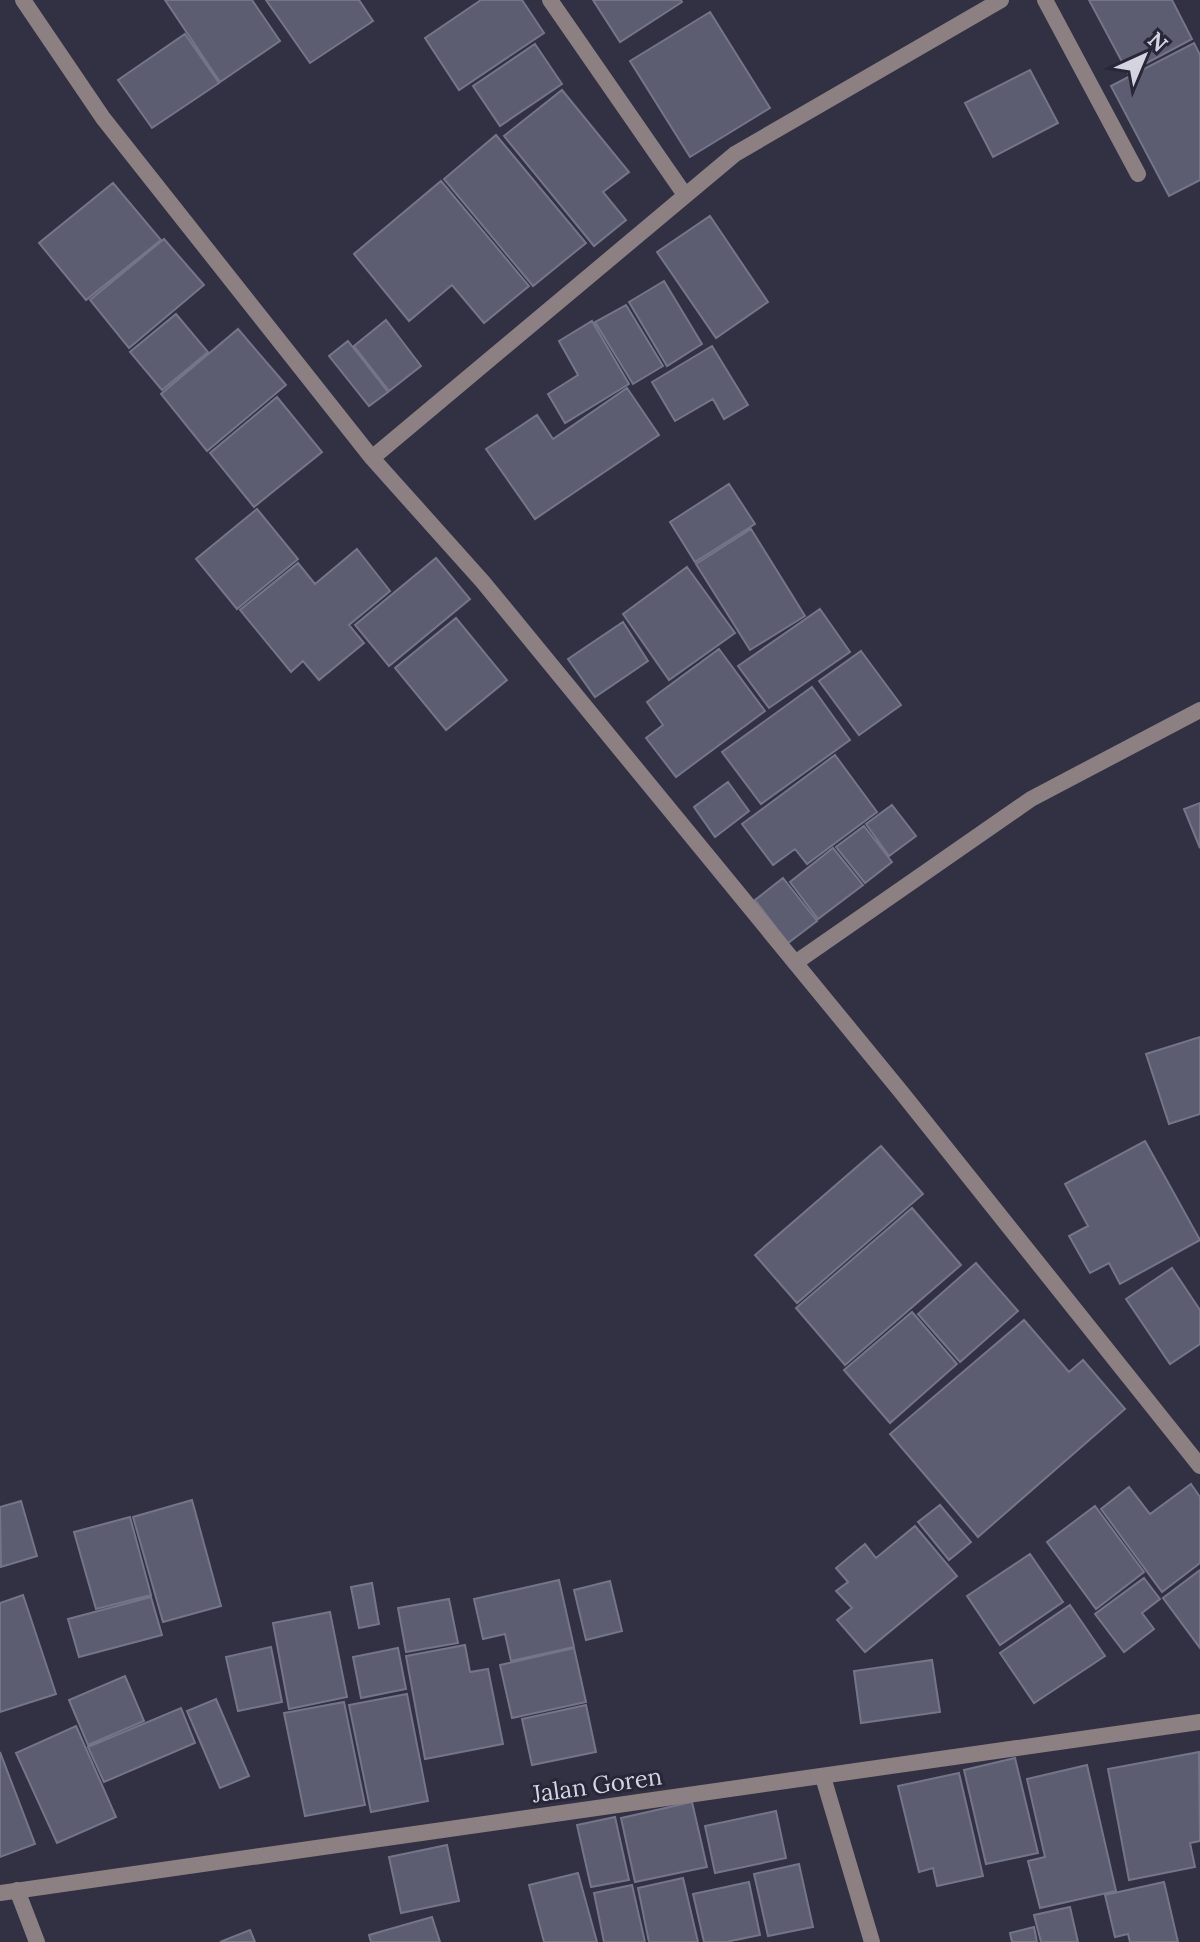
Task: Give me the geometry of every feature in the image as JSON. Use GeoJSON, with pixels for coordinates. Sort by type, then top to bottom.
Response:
{"type":"FeatureCollection","features":[{"type":"Feature","properties":{"kind":"street"},"geometry":{"type":"LineString","coordinates":[[23,0],[103,118],[372,458],[483,582],[1200,1466]]}},
{"type":"Feature","properties":{"kind":"street"},"geometry":{"type":"LineString","coordinates":[[550,0],[685,195]]}},
{"type":"Feature","properties":{"kind":"street"},"geometry":{"type":"LineString","coordinates":[[372,458],[735,154],[1001,0]]}},
{"type":"Feature","properties":{"kind":"street"},"geometry":{"type":"LineString","coordinates":[[1045,0],[1138,174]]}},
{"type":"Feature","properties":{"kind":"street"},"geometry":{"type":"LineString","coordinates":[[795,963],[1031,799],[1200,710]]}},
{"type":"Feature","properties":{"kind":"street","name":"Jalan Goren"},"geometry":{"type":"LineString","coordinates":[[8,1892],[1200,1722]]}},
{"type":"Feature","properties":{"kind":"street"},"geometry":{"type":"LineString","coordinates":[[823,1777],[872,1942]]}},
{"type":"Feature","properties":{"kind":"street"},"geometry":{"type":"LineString","coordinates":[[8,1892],[37,1942]]}},
{"type":"Feature","properties":{"kind":"building"},"geometry":{"type":"Polygon","coordinates":[[[165,0],[252,0],[280,41],[220,82],[165,0]]]}},
{"type":"Feature","properties":{"kind":"building"},"geometry":{"type":"Polygon","coordinates":[[[266,0],[359,0],[373,21],[310,63],[266,0]]]}},
{"type":"Feature","properties":{"kind":"building"},"geometry":{"type":"Polygon","coordinates":[[[481,0],[522,0],[544,33],[459,90],[425,38],[481,0]]]}},
{"type":"Feature","properties":{"kind":"building"},"geometry":{"type":"Polygon","coordinates":[[[593,0],[681,0],[682,2],[620,42],[593,0]]]}},
{"type":"Feature","properties":{"kind":"building"},"geometry":{"type":"Polygon","coordinates":[[[1089,0],[1172,0],[1192,39],[1128,73],[1089,0]]]}},
{"type":"Feature","properties":{"kind":"building"},"geometry":{"type":"Polygon","coordinates":[[[710,12],[770,108],[690,157],[630,61],[710,12]]]}},
{"type":"Feature","properties":{"kind":"building"},"geometry":{"type":"Polygon","coordinates":[[[185,34],[219,83],[152,128],[118,80],[185,34]]]}},
{"type":"Feature","properties":{"kind":"building"},"geometry":{"type":"Polygon","coordinates":[[[1194,43],[1200,55],[1200,180],[1169,196],[1111,86],[1194,43]]]}},
{"type":"Feature","properties":{"kind":"building"},"geometry":{"type":"Polygon","coordinates":[[[535,44],[562,84],[500,126],[473,86],[535,44]]]}},
{"type":"Feature","properties":{"kind":"building"},"geometry":{"type":"Polygon","coordinates":[[[1030,70],[1058,123],[993,157],[965,103],[1030,70]]]}},
{"type":"Feature","properties":{"kind":"building"},"geometry":{"type":"Polygon","coordinates":[[[562,90],[629,172],[603,192],[626,220],[594,246],[504,136],[562,90]]]}},
{"type":"Feature","properties":{"kind":"building"},"geometry":{"type":"Polygon","coordinates":[[[496,135],[586,243],[533,286],[444,179],[496,135]]]}},
{"type":"Feature","properties":{"kind":"building"},"geometry":{"type":"Polygon","coordinates":[[[441,181],[529,286],[484,323],[452,285],[409,321],[354,254],[441,181]]]}},
{"type":"Feature","properties":{"kind":"building"},"geometry":{"type":"Polygon","coordinates":[[[113,183],[161,240],[86,300],[39,243],[113,183]]]}},
{"type":"Feature","properties":{"kind":"building"},"geometry":{"type":"Polygon","coordinates":[[[710,216],[768,302],[716,338],[657,252],[710,216]]]}},
{"type":"Feature","properties":{"kind":"building"},"geometry":{"type":"Polygon","coordinates":[[[164,239],[204,285],[129,348],[90,300],[164,239]]]}},
{"type":"Feature","properties":{"kind":"building"},"geometry":{"type":"Polygon","coordinates":[[[664,281],[702,344],[667,366],[629,302],[664,281]]]}},
{"type":"Feature","properties":{"kind":"building"},"geometry":{"type":"Polygon","coordinates":[[[626,305],[663,366],[633,384],[595,322],[626,305]]]}},
{"type":"Feature","properties":{"kind":"building"},"geometry":{"type":"Polygon","coordinates":[[[176,314],[208,352],[162,390],[130,352],[176,314]]]}},
{"type":"Feature","properties":{"kind":"building"},"geometry":{"type":"Polygon","coordinates":[[[386,320],[421,366],[389,391],[354,346],[386,320]]]}},
{"type":"Feature","properties":{"kind":"building"},"geometry":{"type":"Polygon","coordinates":[[[592,321],[629,384],[565,423],[548,394],[578,375],[559,341],[592,321]]]}},
{"type":"Feature","properties":{"kind":"building"},"geometry":{"type":"Polygon","coordinates":[[[238,329],[286,385],[207,451],[161,394],[238,329]]]}},
{"type":"Feature","properties":{"kind":"building"},"geometry":{"type":"Polygon","coordinates":[[[348,341],[388,392],[369,406],[329,356],[348,341]]]}},
{"type":"Feature","properties":{"kind":"building"},"geometry":{"type":"Polygon","coordinates":[[[712,346],[748,405],[724,419],[713,399],[675,421],[652,382],[712,346]]]}},
{"type":"Feature","properties":{"kind":"building"},"geometry":{"type":"Polygon","coordinates":[[[627,388],[659,435],[535,519],[486,449],[537,415],[553,439],[627,388]]]}},
{"type":"Feature","properties":{"kind":"building"},"geometry":{"type":"Polygon","coordinates":[[[277,397],[322,452],[254,507],[210,453],[277,397]]]}},
{"type":"Feature","properties":{"kind":"building"},"geometry":{"type":"Polygon","coordinates":[[[729,484],[755,524],[695,562],[670,522],[729,484]]]}},
{"type":"Feature","properties":{"kind":"building"},"geometry":{"type":"Polygon","coordinates":[[[257,509],[298,559],[237,609],[196,559],[257,509]]]}},
{"type":"Feature","properties":{"kind":"building"},"geometry":{"type":"Polygon","coordinates":[[[751,529],[805,616],[750,650],[696,564],[751,529]]]}},
{"type":"Feature","properties":{"kind":"building"},"geometry":{"type":"Polygon","coordinates":[[[357,549],[390,591],[349,625],[364,643],[319,680],[303,661],[291,672],[240,610],[298,563],[315,584],[357,549]]]}},
{"type":"Feature","properties":{"kind":"building"},"geometry":{"type":"Polygon","coordinates":[[[436,558],[470,599],[389,666],[355,625],[436,558]]]}},
{"type":"Feature","properties":{"kind":"building"},"geometry":{"type":"Polygon","coordinates":[[[687,567],[735,633],[669,680],[623,614],[687,567]]]}},
{"type":"Feature","properties":{"kind":"building"},"geometry":{"type":"Polygon","coordinates":[[[820,609],[850,652],[769,708],[738,666],[820,609]]]}},
{"type":"Feature","properties":{"kind":"building"},"geometry":{"type":"Polygon","coordinates":[[[456,618],[507,680],[446,730],[395,668],[456,618]]]}},
{"type":"Feature","properties":{"kind":"building"},"geometry":{"type":"Polygon","coordinates":[[[623,622],[648,661],[595,697],[568,659],[623,622]]]}},
{"type":"Feature","properties":{"kind":"building"},"geometry":{"type":"Polygon","coordinates":[[[719,649],[765,711],[676,777],[646,738],[663,725],[647,702],[719,649]]]}},
{"type":"Feature","properties":{"kind":"building"},"geometry":{"type":"Polygon","coordinates":[[[861,651],[901,705],[859,735],[819,681],[861,651]]]}},
{"type":"Feature","properties":{"kind":"building"},"geometry":{"type":"Polygon","coordinates":[[[812,687],[850,740],[761,804],[722,752],[812,687]]]}},
{"type":"Feature","properties":{"kind":"building"},"geometry":{"type":"Polygon","coordinates":[[[835,755],[877,812],[807,864],[795,849],[773,865],[742,824],[835,755]]]}},
{"type":"Feature","properties":{"kind":"building"},"geometry":{"type":"Polygon","coordinates":[[[728,782],[749,811],[715,837],[694,807],[728,782]]]}},
{"type":"Feature","properties":{"kind":"building"},"geometry":{"type":"Polygon","coordinates":[[[1200,803],[1200,848],[1184,809],[1200,803]]]}},
{"type":"Feature","properties":{"kind":"building"},"geometry":{"type":"Polygon","coordinates":[[[892,805],[916,836],[889,856],[866,824],[892,805]]]}},
{"type":"Feature","properties":{"kind":"building"},"geometry":{"type":"Polygon","coordinates":[[[864,826],[892,862],[865,883],[836,847],[864,826]]]}},
{"type":"Feature","properties":{"kind":"building"},"geometry":{"type":"Polygon","coordinates":[[[833,848],[863,885],[818,919],[790,882],[833,848]]]}},
{"type":"Feature","properties":{"kind":"building"},"geometry":{"type":"Polygon","coordinates":[[[783,878],[817,921],[788,943],[755,900],[783,878]]]}},
{"type":"Feature","properties":{"kind":"building"},"geometry":{"type":"Polygon","coordinates":[[[1200,1037],[1200,1114],[1169,1124],[1146,1054],[1200,1037]]]}},
{"type":"Feature","properties":{"kind":"building"},"geometry":{"type":"Polygon","coordinates":[[[1145,1141],[1200,1240],[1120,1284],[1109,1263],[1090,1273],[1069,1236],[1088,1226],[1065,1184],[1145,1141]]]}},
{"type":"Feature","properties":{"kind":"building"},"geometry":{"type":"Polygon","coordinates":[[[881,1146],[923,1194],[797,1303],[755,1255],[881,1146]]]}},
{"type":"Feature","properties":{"kind":"building"},"geometry":{"type":"Polygon","coordinates":[[[912,1208],[961,1265],[845,1365],[796,1308],[912,1208]]]}},
{"type":"Feature","properties":{"kind":"building"},"geometry":{"type":"Polygon","coordinates":[[[976,1263],[1018,1311],[960,1362],[918,1314],[976,1263]]]}},
{"type":"Feature","properties":{"kind":"building"},"geometry":{"type":"Polygon","coordinates":[[[1172,1268],[1200,1310],[1200,1344],[1170,1364],[1126,1299],[1172,1268]]]}},
{"type":"Feature","properties":{"kind":"building"},"geometry":{"type":"Polygon","coordinates":[[[912,1312],[957,1364],[890,1423],[844,1370],[912,1312]]]}},
{"type":"Feature","properties":{"kind":"building"},"geometry":{"type":"Polygon","coordinates":[[[1024,1320],[1069,1372],[1083,1360],[1125,1409],[978,1537],[890,1434],[1024,1320]]]}},
{"type":"Feature","properties":{"kind":"building"},"geometry":{"type":"Polygon","coordinates":[[[1191,1484],[1200,1497],[1200,1563],[1162,1592],[1101,1509],[1129,1487],[1150,1514],[1191,1484]]]}},
{"type":"Feature","properties":{"kind":"building"},"geometry":{"type":"Polygon","coordinates":[[[192,1500],[221,1606],[163,1622],[133,1517],[192,1500]]]}},
{"type":"Feature","properties":{"kind":"building"},"geometry":{"type":"Polygon","coordinates":[[[21,1501],[37,1556],[1,1567],[0,1507],[21,1501]]]}},
{"type":"Feature","properties":{"kind":"building"},"geometry":{"type":"Polygon","coordinates":[[[940,1505],[971,1542],[949,1560],[918,1522],[940,1505]]]}},
{"type":"Feature","properties":{"kind":"building"},"geometry":{"type":"Polygon","coordinates":[[[1095,1506],[1144,1572],[1096,1609],[1047,1542],[1095,1506]]]}},
{"type":"Feature","properties":{"kind":"building"},"geometry":{"type":"Polygon","coordinates":[[[130,1517],[151,1595],[96,1609],[74,1532],[130,1517]]]}},
{"type":"Feature","properties":{"kind":"building"},"geometry":{"type":"Polygon","coordinates":[[[915,1526],[957,1576],[865,1652],[837,1620],[852,1608],[836,1591],[848,1582],[836,1568],[865,1544],[876,1558],[915,1526]]]}},
{"type":"Feature","properties":{"kind":"building"},"geometry":{"type":"Polygon","coordinates":[[[1030,1554],[1063,1602],[1000,1645],[967,1596],[1030,1554]]]}},
{"type":"Feature","properties":{"kind":"building"},"geometry":{"type":"Polygon","coordinates":[[[1200,1570],[1200,1648],[1163,1598],[1200,1570]]]}},
{"type":"Feature","properties":{"kind":"building"},"geometry":{"type":"Polygon","coordinates":[[[1144,1578],[1160,1599],[1142,1613],[1154,1629],[1124,1652],[1095,1614],[1144,1578]]]}},
{"type":"Feature","properties":{"kind":"building"},"geometry":{"type":"Polygon","coordinates":[[[559,1580],[574,1647],[511,1661],[505,1634],[483,1639],[474,1599],[559,1580]]]}},
{"type":"Feature","properties":{"kind":"building"},"geometry":{"type":"Polygon","coordinates":[[[610,1581],[622,1631],[586,1640],[574,1590],[610,1581]]]}},
{"type":"Feature","properties":{"kind":"building"},"geometry":{"type":"Polygon","coordinates":[[[372,1583],[379,1624],[359,1628],[351,1587],[372,1583]]]}},
{"type":"Feature","properties":{"kind":"building"},"geometry":{"type":"Polygon","coordinates":[[[23,1595],[56,1694],[0,1712],[0,1603],[23,1595]]]}},
{"type":"Feature","properties":{"kind":"building"},"geometry":{"type":"Polygon","coordinates":[[[151,1597],[162,1635],[79,1657],[68,1619],[151,1597]]]}},
{"type":"Feature","properties":{"kind":"building"},"geometry":{"type":"Polygon","coordinates":[[[449,1599],[458,1643],[406,1652],[398,1608],[449,1599]]]}},
{"type":"Feature","properties":{"kind":"building"},"geometry":{"type":"Polygon","coordinates":[[[1070,1605],[1105,1656],[1034,1703],[1000,1653],[1070,1605]]]}},
{"type":"Feature","properties":{"kind":"building"},"geometry":{"type":"Polygon","coordinates":[[[330,1612],[347,1697],[289,1709],[273,1623],[330,1612]]]}},
{"type":"Feature","properties":{"kind":"building"},"geometry":{"type":"Polygon","coordinates":[[[465,1645],[470,1672],[488,1669],[503,1744],[425,1759],[406,1656],[465,1645]]]}},
{"type":"Feature","properties":{"kind":"building"},"geometry":{"type":"Polygon","coordinates":[[[271,1647],[282,1702],[238,1711],[226,1657],[271,1647]]]}},
{"type":"Feature","properties":{"kind":"building"},"geometry":{"type":"Polygon","coordinates":[[[398,1648],[406,1689],[361,1698],[353,1657],[398,1648]]]}},
{"type":"Feature","properties":{"kind":"building"},"geometry":{"type":"Polygon","coordinates":[[[574,1648],[586,1702],[512,1718],[500,1665],[574,1648]]]}},
{"type":"Feature","properties":{"kind":"building"},"geometry":{"type":"Polygon","coordinates":[[[932,1660],[940,1712],[861,1723],[854,1671],[932,1660]]]}},
{"type":"Feature","properties":{"kind":"building"},"geometry":{"type":"Polygon","coordinates":[[[125,1676],[144,1721],[88,1745],[69,1700],[125,1676]]]}},
{"type":"Feature","properties":{"kind":"building"},"geometry":{"type":"Polygon","coordinates":[[[407,1694],[428,1801],[371,1812],[349,1705],[407,1694]]]}},
{"type":"Feature","properties":{"kind":"building"},"geometry":{"type":"Polygon","coordinates":[[[216,1699],[249,1776],[220,1788],[187,1711],[216,1699]]]}},
{"type":"Feature","properties":{"kind":"building"},"geometry":{"type":"Polygon","coordinates":[[[344,1702],[365,1805],[305,1816],[284,1713],[344,1702]]]}},
{"type":"Feature","properties":{"kind":"building"},"geometry":{"type":"Polygon","coordinates":[[[586,1705],[596,1752],[532,1765],[522,1719],[586,1705]]]}},
{"type":"Feature","properties":{"kind":"building"},"geometry":{"type":"Polygon","coordinates":[[[181,1708],[195,1743],[104,1782],[88,1747],[181,1708]]]}},
{"type":"Feature","properties":{"kind":"building"},"geometry":{"type":"Polygon","coordinates":[[[76,1726],[116,1817],[57,1843],[16,1753],[76,1726]]]}},
{"type":"Feature","properties":{"kind":"building"},"geometry":{"type":"Polygon","coordinates":[[[0,1752],[35,1844],[0,1857],[0,1752]]]}},
{"type":"Feature","properties":{"kind":"building"},"geometry":{"type":"Polygon","coordinates":[[[1199,1752],[1200,1841],[1190,1843],[1195,1867],[1129,1880],[1108,1769],[1199,1752]]]}},
{"type":"Feature","properties":{"kind":"building"},"geometry":{"type":"Polygon","coordinates":[[[1015,1758],[1038,1853],[986,1864],[964,1770],[1015,1758]]]}},
{"type":"Feature","properties":{"kind":"building"},"geometry":{"type":"Polygon","coordinates":[[[1087,1765],[1116,1891],[1040,1908],[1028,1861],[1045,1857],[1027,1779],[1087,1765]]]}},
{"type":"Feature","properties":{"kind":"building"},"geometry":{"type":"Polygon","coordinates":[[[959,1773],[983,1876],[937,1886],[933,1868],[919,1872],[898,1786],[959,1773]]]}},
{"type":"Feature","properties":{"kind":"building"},"geometry":{"type":"Polygon","coordinates":[[[692,1802],[707,1867],[635,1882],[621,1818],[692,1802]]]}},
{"type":"Feature","properties":{"kind":"building"},"geometry":{"type":"Polygon","coordinates":[[[776,1811],[786,1858],[715,1873],[705,1826],[776,1811]]]}},
{"type":"Feature","properties":{"kind":"building"},"geometry":{"type":"Polygon","coordinates":[[[615,1817],[629,1880],[591,1887],[577,1825],[615,1817]]]}},
{"type":"Feature","properties":{"kind":"building"},"geometry":{"type":"Polygon","coordinates":[[[447,1845],[459,1901],[401,1913],[389,1857],[447,1845]]]}},
{"type":"Feature","properties":{"kind":"building"},"geometry":{"type":"Polygon","coordinates":[[[799,1864],[813,1927],[768,1936],[754,1874],[799,1864]]]}},
{"type":"Feature","properties":{"kind":"building"},"geometry":{"type":"Polygon","coordinates":[[[578,1873],[597,1942],[544,1942],[529,1885],[578,1873]]]}},
{"type":"Feature","properties":{"kind":"building"},"geometry":{"type":"Polygon","coordinates":[[[683,1878],[698,1942],[649,1942],[638,1888],[683,1878]]]}},
{"type":"Feature","properties":{"kind":"building"},"geometry":{"type":"Polygon","coordinates":[[[749,1882],[760,1935],[726,1942],[704,1942],[693,1894],[749,1882]]]}},
{"type":"Feature","properties":{"kind":"building"},"geometry":{"type":"Polygon","coordinates":[[[1164,1882],[1178,1942],[1130,1942],[1128,1934],[1115,1937],[1105,1895],[1164,1882]]]}},
{"type":"Feature","properties":{"kind":"building"},"geometry":{"type":"Polygon","coordinates":[[[632,1885],[645,1942],[604,1942],[594,1893],[632,1885]]]}},
{"type":"Feature","properties":{"kind":"building"},"geometry":{"type":"Polygon","coordinates":[[[1070,1907],[1078,1942],[1041,1942],[1034,1915],[1070,1907]]]}},
{"type":"Feature","properties":{"kind":"building"},"geometry":{"type":"Polygon","coordinates":[[[432,1917],[440,1942],[371,1942],[369,1935],[432,1917]]]}},
{"type":"Feature","properties":{"kind":"building"},"geometry":{"type":"Polygon","coordinates":[[[1034,1927],[1037,1942],[1012,1942],[1010,1933],[1034,1927]]]}},
{"type":"Feature","properties":{"kind":"building"},"geometry":{"type":"Polygon","coordinates":[[[250,1930],[255,1942],[220,1942],[250,1930]]]}}]}
